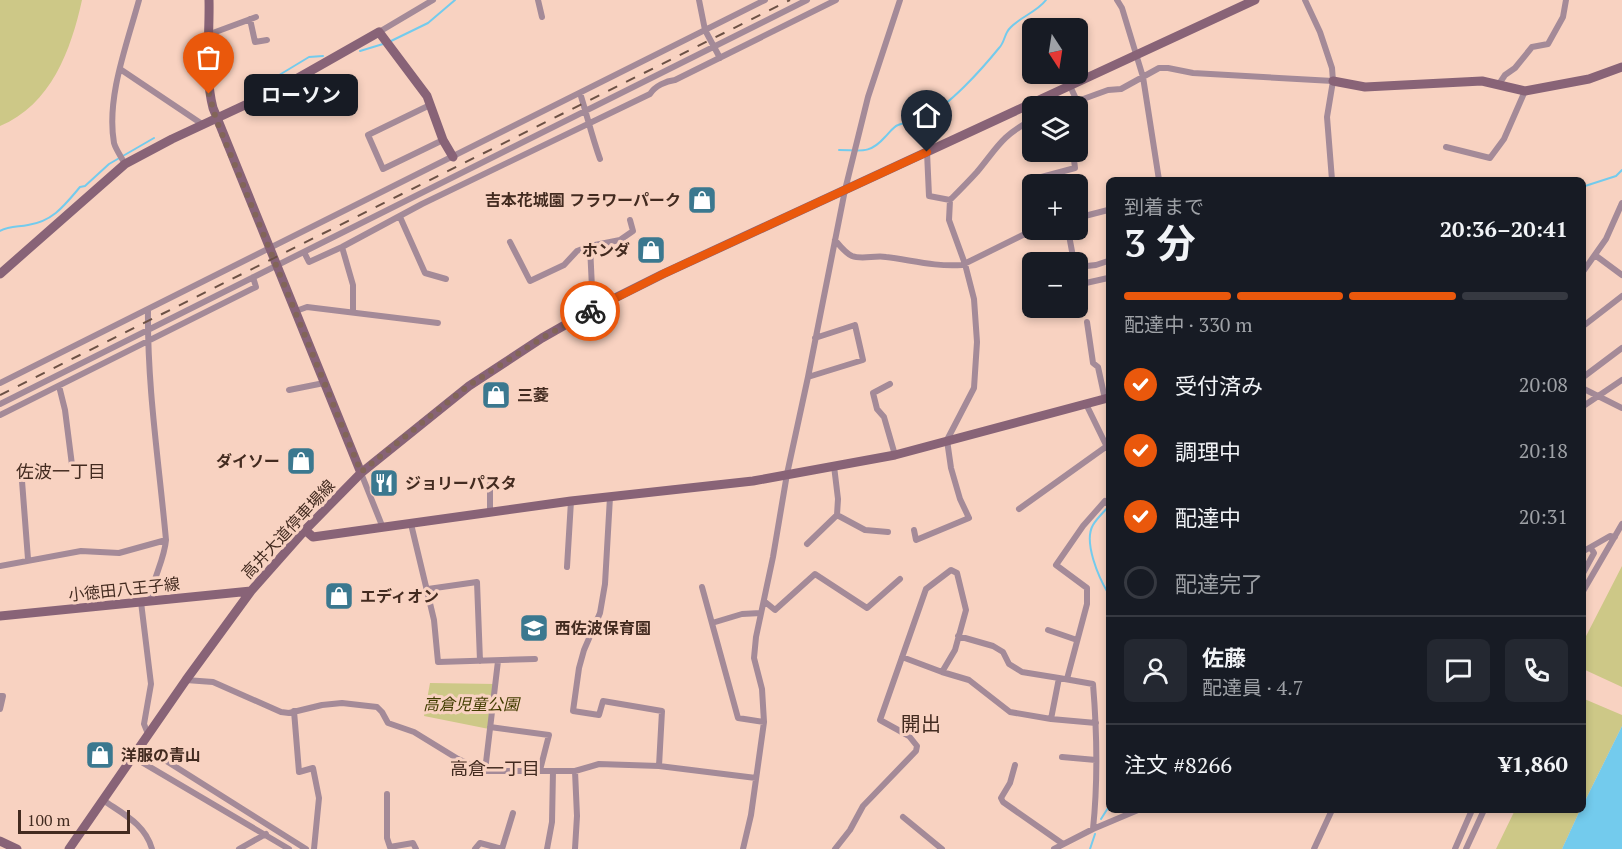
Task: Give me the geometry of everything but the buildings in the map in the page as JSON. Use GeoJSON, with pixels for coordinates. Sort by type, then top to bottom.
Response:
{"type":"FeatureCollection","features":[{"type":"Feature","properties":{"kind":"street"},"geometry":{"type":"LineString","coordinates":[[125,164],[114,145],[113,107],[120,69],[139,0]]}},
{"type":"Feature","properties":{"kind":"street"},"geometry":{"type":"LineString","coordinates":[[209,0],[209,94],[216,119],[383,528]]}},
{"type":"Feature","properties":{"kind":"street"},"geometry":{"type":"LineString","coordinates":[[0,274],[125,164],[202,124],[384,39],[433,0]]}},
{"type":"Feature","properties":{"kind":"street"},"geometry":{"type":"LineString","coordinates":[[538,0],[542,16]]}},
{"type":"Feature","properties":{"kind":"street"},"geometry":{"type":"LineString","coordinates":[[710,0],[700,1],[705,30],[720,58]]}},
{"type":"Feature","properties":{"kind":"street"},"geometry":{"type":"LineString","coordinates":[[0,383],[765,0]]}},
{"type":"Feature","properties":{"kind":"street"},"geometry":{"type":"LineString","coordinates":[[2,403],[807,0]]}},
{"type":"Feature","properties":{"kind":"street"},"geometry":{"type":"LineString","coordinates":[[304,252],[309,262],[342,247],[422,204],[650,94],[654,88],[675,80],[837,0]]}},
{"type":"Feature","properties":{"kind":"street"},"geometry":{"type":"LineString","coordinates":[[743,849],[751,815],[764,722],[762,689],[754,658],[761,614],[845,190],[868,97],[900,0]]}},
{"type":"Feature","properties":{"kind":"street"},"geometry":{"type":"LineString","coordinates":[[1118,0],[1143,77],[1159,177]]}},
{"type":"Feature","properties":{"kind":"street","name":"高井大道停車場線"},"geometry":{"type":"LineString","coordinates":[[69,849],[186,680],[251,591],[361,472],[468,386],[592,309],[663,274],[1255,0]]}},
{"type":"Feature","properties":{"kind":"street"},"geometry":{"type":"LineString","coordinates":[[1305,0],[1327,49],[1332,68],[1333,81],[1326,117],[1332,177]]}},
{"type":"Feature","properties":{"kind":"street"},"geometry":{"type":"LineString","coordinates":[[1498,84],[1532,47],[1548,44],[1563,17],[1566,0]]}},
{"type":"Feature","properties":{"kind":"street"},"geometry":{"type":"LineString","coordinates":[[210,34],[253,18],[255,42],[267,40]]}},
{"type":"Feature","properties":{"kind":"street"},"geometry":{"type":"LineString","coordinates":[[384,39],[427,96],[443,140],[453,157]]}},
{"type":"Feature","properties":{"kind":"street"},"geometry":{"type":"LineString","coordinates":[[1088,99],[1108,90],[1121,88],[1159,69],[1168,68],[1193,73],[1333,81],[1365,87],[1482,81],[1525,91],[1589,79],[1622,67]]}},
{"type":"Feature","properties":{"kind":"street"},"geometry":{"type":"LineString","coordinates":[[120,69],[202,124]]}},
{"type":"Feature","properties":{"kind":"street"},"geometry":{"type":"LineString","coordinates":[[1070,86],[1073,96]]}},
{"type":"Feature","properties":{"kind":"street"},"geometry":{"type":"LineString","coordinates":[[1446,147],[1490,158],[1504,139],[1525,91]]}},
{"type":"Feature","properties":{"kind":"street"},"geometry":{"type":"LineString","coordinates":[[580,93],[586,110],[587,123],[600,159]]}},
{"type":"Feature","properties":{"kind":"street"},"geometry":{"type":"LineString","coordinates":[[430,105],[368,135],[382,169],[443,140]]}},
{"type":"Feature","properties":{"kind":"street"},"geometry":{"type":"LineString","coordinates":[[1006,115],[1015,129]]}},
{"type":"Feature","properties":{"kind":"street"},"geometry":{"type":"LineString","coordinates":[[914,530],[916,540],[969,518],[960,499],[951,468],[947,441],[974,388],[977,342],[974,299],[965,264],[949,220],[950,200],[1002,139],[1022,125]]}},
{"type":"Feature","properties":{"kind":"street"},"geometry":{"type":"LineString","coordinates":[[927,152],[929,196],[950,200]]}},
{"type":"Feature","properties":{"kind":"street"},"geometry":{"type":"LineString","coordinates":[[1053,174],[1075,168],[1074,162]]}},
{"type":"Feature","properties":{"kind":"street"},"geometry":{"type":"LineString","coordinates":[[1586,267],[1606,239],[1622,203]]}},
{"type":"Feature","properties":{"kind":"street"},"geometry":{"type":"LineString","coordinates":[[1088,215],[1106,211]]}},
{"type":"Feature","properties":{"kind":"street"},"geometry":{"type":"LineString","coordinates":[[400,217],[425,273],[447,279]]}},
{"type":"Feature","properties":{"kind":"street"},"geometry":{"type":"LineString","coordinates":[[510,242],[530,281],[564,265],[577,251],[620,240],[633,231],[630,220]]}},
{"type":"Feature","properties":{"kind":"street"},"geometry":{"type":"LineString","coordinates":[[835,240],[843,250],[853,256],[886,256],[919,263],[950,266],[965,264],[1022,236]]}},
{"type":"Feature","properties":{"kind":"street"},"geometry":{"type":"LineString","coordinates":[[590,246],[592,309]]}},
{"type":"Feature","properties":{"kind":"street"},"geometry":{"type":"LineString","coordinates":[[342,247],[353,285],[353,312]]}},
{"type":"Feature","properties":{"kind":"street"},"geometry":{"type":"LineString","coordinates":[[1595,255],[1622,275]]}},
{"type":"Feature","properties":{"kind":"street"},"geometry":{"type":"LineString","coordinates":[[1088,266],[1106,262]]}},
{"type":"Feature","properties":{"kind":"street"},"geometry":{"type":"LineString","coordinates":[[0,415],[256,287],[253,277]]}},
{"type":"Feature","properties":{"kind":"street"},"geometry":{"type":"LineString","coordinates":[[1088,283],[1106,278]]}},
{"type":"Feature","properties":{"kind":"street"},"geometry":{"type":"LineString","coordinates":[[1586,324],[1622,296]]}},
{"type":"Feature","properties":{"kind":"street"},"geometry":{"type":"LineString","coordinates":[[296,311],[307,307],[438,323]]}},
{"type":"Feature","properties":{"kind":"street"},"geometry":{"type":"LineString","coordinates":[[148,309],[147,341],[154,432],[166,540],[146,602],[151,684],[144,724],[148,734]]}},
{"type":"Feature","properties":{"kind":"street"},"geometry":{"type":"LineString","coordinates":[[1087,322],[1093,363],[1098,367],[1106,395]]}},
{"type":"Feature","properties":{"kind":"street"},"geometry":{"type":"LineString","coordinates":[[808,377],[863,360],[855,325],[815,338]]}},
{"type":"Feature","properties":{"kind":"street"},"geometry":{"type":"LineString","coordinates":[[1586,375],[1622,348]]}},
{"type":"Feature","properties":{"kind":"street"},"geometry":{"type":"LineString","coordinates":[[1586,405],[1622,380]]}},
{"type":"Feature","properties":{"kind":"street"},"geometry":{"type":"LineString","coordinates":[[289,390],[324,382]]}},
{"type":"Feature","properties":{"kind":"street"},"geometry":{"type":"LineString","coordinates":[[890,384],[873,393],[877,409],[884,417],[895,455]]}},
{"type":"Feature","properties":{"kind":"street"},"geometry":{"type":"LineString","coordinates":[[59,386],[65,410],[72,465]]}},
{"type":"Feature","properties":{"kind":"street"},"geometry":{"type":"LineString","coordinates":[[1586,390],[1622,408]]}},
{"type":"Feature","properties":{"kind":"street"},"geometry":{"type":"LineString","coordinates":[[0,394],[2,403],[9,411]]}},
{"type":"Feature","properties":{"kind":"street"},"geometry":{"type":"LineString","coordinates":[[305,530],[314,537],[610,496],[753,481],[895,455],[1106,398]]}},
{"type":"Feature","properties":{"kind":"street"},"geometry":{"type":"LineString","coordinates":[[1086,404],[1106,443]]}},
{"type":"Feature","properties":{"kind":"street"},"geometry":{"type":"LineString","coordinates":[[1019,508],[1106,448]]}},
{"type":"Feature","properties":{"kind":"street"},"geometry":{"type":"LineString","coordinates":[[807,544],[837,515],[838,499],[834,466]]}},
{"type":"Feature","properties":{"kind":"street"},"geometry":{"type":"LineString","coordinates":[[21,468],[27,559]]}},
{"type":"Feature","properties":{"kind":"street"},"geometry":{"type":"LineString","coordinates":[[490,484],[490,513]]}},
{"type":"Feature","properties":{"kind":"street"},"geometry":{"type":"LineString","coordinates":[[610,496],[605,584],[600,613],[579,668],[573,711],[599,715],[603,701],[662,711],[659,766]]}},
{"type":"Feature","properties":{"kind":"street"},"geometry":{"type":"LineString","coordinates":[[567,567],[571,501]]}},
{"type":"Feature","properties":{"kind":"street"},"geometry":{"type":"LineString","coordinates":[[1067,679],[1087,604],[1087,588],[1056,565],[1083,526],[1106,502]]}},
{"type":"Feature","properties":{"kind":"street"},"geometry":{"type":"LineString","coordinates":[[837,515],[865,530],[888,532]]}},
{"type":"Feature","properties":{"kind":"street"},"geometry":{"type":"LineString","coordinates":[[411,524],[428,589],[438,662],[535,659]]}},
{"type":"Feature","properties":{"kind":"street"},"geometry":{"type":"LineString","coordinates":[[1586,586],[1622,524]]}},
{"type":"Feature","properties":{"kind":"street"},"geometry":{"type":"LineString","coordinates":[[1586,550],[1610,536],[1615,537]]}},
{"type":"Feature","properties":{"kind":"street"},"geometry":{"type":"LineString","coordinates":[[0,566],[27,559],[81,551],[119,553],[166,540]]}},
{"type":"Feature","properties":{"kind":"street"},"geometry":{"type":"LineString","coordinates":[[1586,568],[1594,553],[1591,548]]}},
{"type":"Feature","properties":{"kind":"street"},"geometry":{"type":"LineString","coordinates":[[835,849],[850,830],[863,806],[915,751],[917,746],[909,735],[880,720],[926,589],[951,570],[957,573],[966,610],[955,650],[942,672]]}},
{"type":"Feature","properties":{"kind":"street"},"geometry":{"type":"LineString","coordinates":[[764,601],[775,610],[815,574],[867,608],[900,579]]}},
{"type":"Feature","properties":{"kind":"street"},"geometry":{"type":"LineString","coordinates":[[428,589],[477,582],[480,662]]}},
{"type":"Feature","properties":{"kind":"street"},"geometry":{"type":"LineString","coordinates":[[702,587],[738,718],[764,722]]}},
{"type":"Feature","properties":{"kind":"street","name":"小徳田八王子線"},"geometry":{"type":"LineString","coordinates":[[0,616],[251,591]]}},
{"type":"Feature","properties":{"kind":"street"},"geometry":{"type":"LineString","coordinates":[[712,623],[742,614],[761,614]]}},
{"type":"Feature","properties":{"kind":"street"},"geometry":{"type":"LineString","coordinates":[[1048,630],[1077,640]]}},
{"type":"Feature","properties":{"kind":"street"},"geometry":{"type":"LineString","coordinates":[[958,636],[993,646],[1003,652],[1009,664],[1022,672],[1093,684],[1096,723],[1093,828]]}},
{"type":"Feature","properties":{"kind":"street"},"geometry":{"type":"LineString","coordinates":[[902,657],[969,680],[1011,712],[1051,719],[1096,723]]}},
{"type":"Feature","properties":{"kind":"street"},"geometry":{"type":"LineString","coordinates":[[485,771],[498,661]]}},
{"type":"Feature","properties":{"kind":"street"},"geometry":{"type":"LineString","coordinates":[[1051,719],[1059,678]]}},
{"type":"Feature","properties":{"kind":"street"},"geometry":{"type":"LineString","coordinates":[[186,680],[213,682],[281,712],[342,703],[377,707],[388,723],[414,732],[458,759],[485,771],[575,771],[598,764],[659,766],[756,778]]}},
{"type":"Feature","properties":{"kind":"street"},"geometry":{"type":"LineString","coordinates":[[0,696],[3,696],[0,709]]}},
{"type":"Feature","properties":{"kind":"street"},"geometry":{"type":"LineString","coordinates":[[294,711],[299,772],[313,768],[318,789],[318,820],[314,849]]}},
{"type":"Feature","properties":{"kind":"street"},"geometry":{"type":"LineString","coordinates":[[490,727],[549,735],[540,770]]}},
{"type":"Feature","properties":{"kind":"street"},"geometry":{"type":"LineString","coordinates":[[141,745],[306,849]]}},
{"type":"Feature","properties":{"kind":"street"},"geometry":{"type":"LineString","coordinates":[[133,757],[288,849]]}},
{"type":"Feature","properties":{"kind":"street"},"geometry":{"type":"LineString","coordinates":[[1062,757],[1096,760]]}},
{"type":"Feature","properties":{"kind":"street"},"geometry":{"type":"LineString","coordinates":[[1015,765],[1010,783],[1001,798],[1003,802],[1063,844]]}},
{"type":"Feature","properties":{"kind":"street"},"geometry":{"type":"LineString","coordinates":[[548,849],[552,822],[553,771]]}},
{"type":"Feature","properties":{"kind":"street"},"geometry":{"type":"LineString","coordinates":[[575,771],[577,816],[575,849]]}},
{"type":"Feature","properties":{"kind":"street"},"geometry":{"type":"LineString","coordinates":[[387,794],[387,838],[390,847],[413,843],[416,849]]}},
{"type":"Feature","properties":{"kind":"street"},"geometry":{"type":"LineString","coordinates":[[103,800],[139,824],[148,836],[152,849]]}},
{"type":"Feature","properties":{"kind":"street"},"geometry":{"type":"LineString","coordinates":[[475,849],[480,843],[502,849],[513,813]]}},
{"type":"Feature","properties":{"kind":"street"},"geometry":{"type":"LineString","coordinates":[[1054,849],[1093,828],[1130,813]]}},
{"type":"Feature","properties":{"kind":"street"},"geometry":{"type":"LineString","coordinates":[[1314,849],[1331,813]]}},
{"type":"Feature","properties":{"kind":"street"},"geometry":{"type":"LineString","coordinates":[[1455,849],[1471,813]]}},
{"type":"Feature","properties":{"kind":"street"},"geometry":{"type":"LineString","coordinates":[[1466,849],[1483,813]]}},
{"type":"Feature","properties":{"kind":"street"},"geometry":{"type":"LineString","coordinates":[[903,817],[942,849]]}},
{"type":"Feature","properties":{"kind":"street"},"geometry":{"type":"LineString","coordinates":[[239,849],[274,828]]}},
{"type":"Feature","properties":{"kind":"street"},"geometry":{"type":"LineString","coordinates":[[0,841],[17,849]]}},
{"type":"Feature","properties":{"kind":"green space"},"geometry":{"type":"Polygon","coordinates":[[[0,0],[82,0],[72,38],[56,74],[33,104],[18,117],[0,126],[0,0]]]}},
{"type":"Feature","properties":{"kind":"green space"},"geometry":{"type":"Polygon","coordinates":[[[1622,566],[1622,687],[1586,670],[1586,636],[1622,566]]]}},
{"type":"Feature","properties":{"kind":"green space","name":"高倉児童公園"},"geometry":{"type":"Polygon","coordinates":[[[430,683],[496,684],[489,729],[424,716],[430,683]]]}},
{"type":"Feature","properties":{"kind":"green space"},"geometry":{"type":"Polygon","coordinates":[[[1586,700],[1622,715],[1622,726],[1586,799],[1586,700]]]}},
{"type":"Feature","properties":{"kind":"green space"},"geometry":{"type":"Polygon","coordinates":[[[1514,813],[1579,813],[1562,849],[1496,849],[1514,813]]]}},
{"type":"Feature","properties":{"kind":"water"},"geometry":{"type":"Polygon","coordinates":[[[1622,726],[1622,849],[1562,849],[1579,813],[1586,813],[1586,799],[1622,726]]]}},
{"type":"Feature","properties":{"kind":"waterway"},"geometry":{"type":"LineString","coordinates":[[389,42],[428,23],[455,0]]}},
{"type":"Feature","properties":{"kind":"waterway"},"geometry":{"type":"LineString","coordinates":[[839,150],[859,151],[874,147],[896,126],[922,119],[944,105],[984,66],[1001,46],[1010,28],[1046,0]]}},
{"type":"Feature","properties":{"kind":"waterway"},"geometry":{"type":"LineString","coordinates":[[360,51],[383,44]]}},
{"type":"Feature","properties":{"kind":"waterway"},"geometry":{"type":"LineString","coordinates":[[266,83],[309,57],[323,56]]}},
{"type":"Feature","properties":{"kind":"waterway"},"geometry":{"type":"LineString","coordinates":[[0,231],[37,223],[51,216],[80,187],[85,186],[109,164],[154,138]]}},
{"type":"Feature","properties":{"kind":"waterway"},"geometry":{"type":"LineString","coordinates":[[1586,186],[1616,176],[1622,170]]}},
{"type":"Feature","properties":{"kind":"waterway"},"geometry":{"type":"LineString","coordinates":[[1106,509],[1090,532],[1091,550],[1106,589]]}},
{"type":"Feature","properties":{"kind":"waterway"},"geometry":{"type":"LineString","coordinates":[[1101,819],[1106,811]]}},
{"type":"Feature","properties":{"kind":"waterway"},"geometry":{"type":"LineString","coordinates":[[1090,849],[1095,834]]}},
{"type":"Feature","properties":{"kind":"railway"},"geometry":{"type":"LineString","coordinates":[[0,395],[790,0]]}},
{"type":"Feature","properties":{"kind":"way so far"},"geometry":{"type":"LineString","coordinates":[[209,94],[216,119],[361,472],[468,386],[542,338],[590,311]]}},
{"type":"Feature","properties":{"kind":"place","name":"ローソン"},"geometry":{"type":"Point","coordinates":[209,94]}},
{"type":"Feature","properties":{"kind":"place","name":"吉本花城園 フラワーパーク"},"geometry":{"type":"Point","coordinates":[702,200]}},
{"type":"Feature","properties":{"kind":"place","name":"ホンダ"},"geometry":{"type":"Point","coordinates":[651,250]}},
{"type":"Feature","properties":{"kind":"place","name":"三菱"},"geometry":{"type":"Point","coordinates":[496,395]}},
{"type":"Feature","properties":{"kind":"place","name":"ダイソー"},"geometry":{"type":"Point","coordinates":[301,461]}},
{"type":"Feature","properties":{"kind":"place","name":"ジョリーパスタ"},"geometry":{"type":"Point","coordinates":[384,483]}},
{"type":"Feature","properties":{"kind":"place","name":"エディオン"},"geometry":{"type":"Point","coordinates":[339,596]}},
{"type":"Feature","properties":{"kind":"place","name":"西佐波保育園"},"geometry":{"type":"Point","coordinates":[534,628]}},
{"type":"Feature","properties":{"kind":"place","name":"洋服の青山"},"geometry":{"type":"Point","coordinates":[100,755]}},
{"type":"Feature","properties":{"kind":"district","name":"佐波一丁目"},"geometry":{"type":"Point","coordinates":[61,471]}},
{"type":"Feature","properties":{"kind":"district","name":"開出"},"geometry":{"type":"Point","coordinates":[921,723]}},
{"type":"Feature","properties":{"kind":"district","name":"高倉一丁目"},"geometry":{"type":"Point","coordinates":[495,768]}},
{"type":"Feature","properties":{"kind":"route"},"geometry":{"type":"LineString","coordinates":[[590,311],[663,274],[927,152]]}}]}
